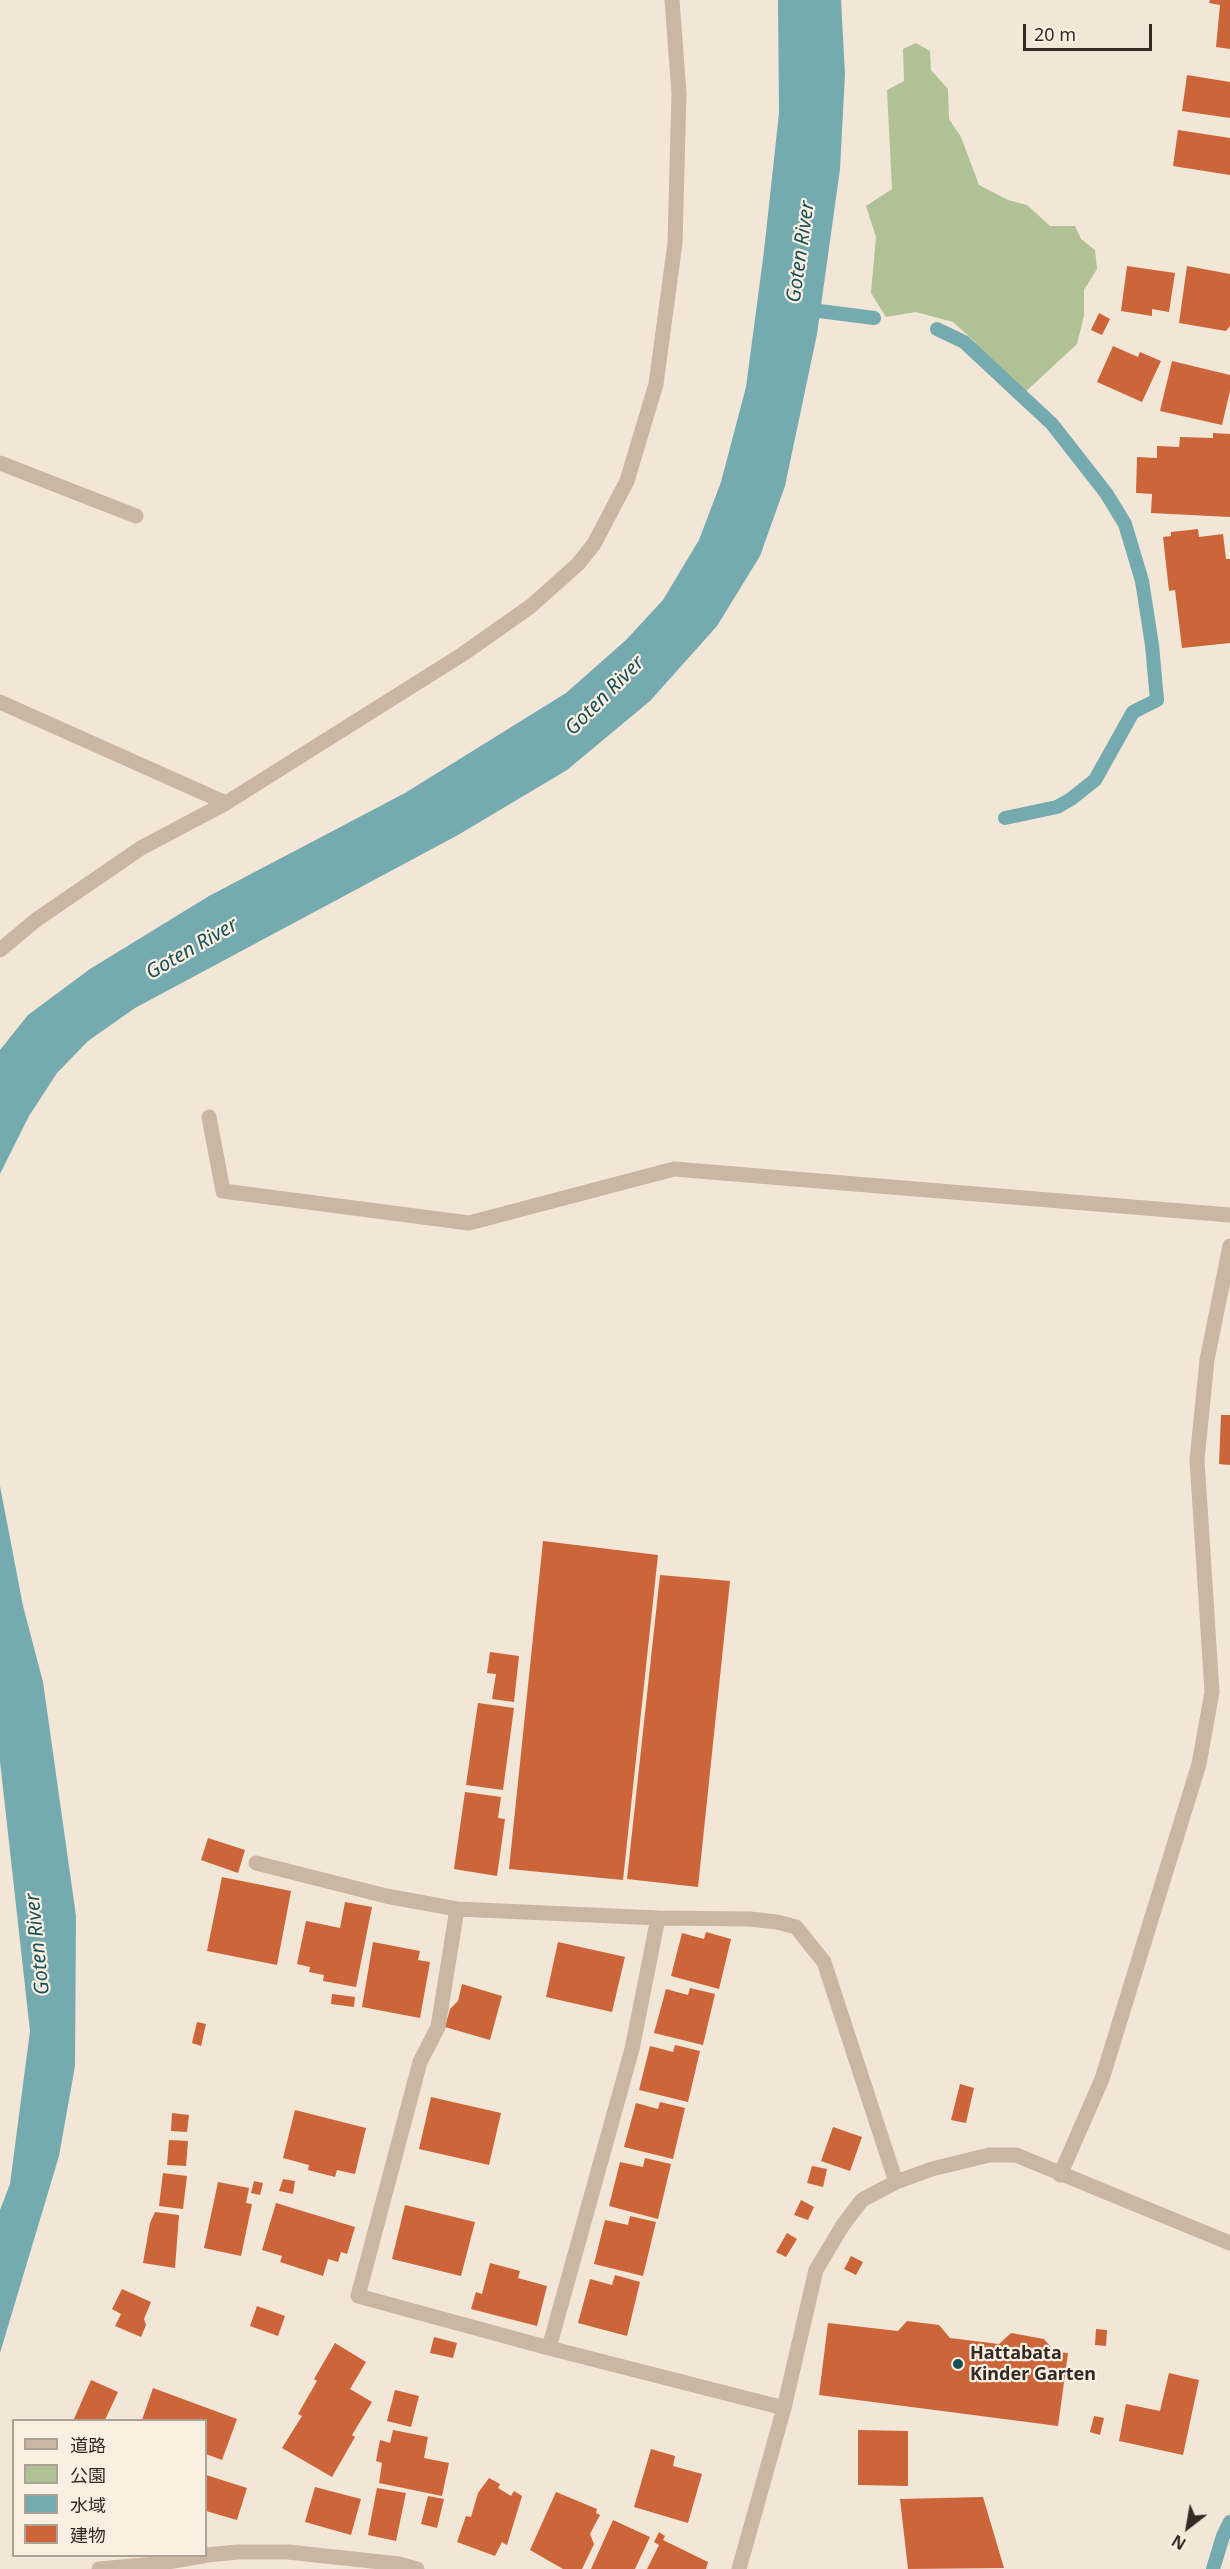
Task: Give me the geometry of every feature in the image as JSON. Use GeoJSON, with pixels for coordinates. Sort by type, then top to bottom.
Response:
{"type":"FeatureCollection","features":[{"type":"Feature","properties":{"kind":"street"},"geometry":{"type":"LineString","coordinates":[[0,950],[36,920],[141,848],[226,803],[463,654],[531,606],[578,564],[594,544],[627,481],[656,384],[675,243],[679,93],[672,0]]}},
{"type":"Feature","properties":{"kind":"street"},"geometry":{"type":"LineString","coordinates":[[0,463],[136,516]]}},
{"type":"Feature","properties":{"kind":"street"},"geometry":{"type":"LineString","coordinates":[[0,702],[226,803]]}},
{"type":"Feature","properties":{"kind":"street"},"geometry":{"type":"LineString","coordinates":[[209,1117],[223,1191],[469,1223],[674,1169],[1230,1215]]}},
{"type":"Feature","properties":{"kind":"street"},"geometry":{"type":"LineString","coordinates":[[1060,2175],[1102,2079],[1201,1754],[1212,1692],[1197,1460],[1207,1359],[1224,1301],[1230,1246]]}},
{"type":"Feature","properties":{"kind":"street"},"geometry":{"type":"LineString","coordinates":[[256,1863],[386,1896],[457,1909],[658,1918],[750,1919],[796,1927],[824,1962],[896,2182]]}},
{"type":"Feature","properties":{"kind":"street"},"geometry":{"type":"LineString","coordinates":[[457,1909],[438,2027],[420,2062],[358,2296],[783,2408]]}},
{"type":"Feature","properties":{"kind":"street"},"geometry":{"type":"LineString","coordinates":[[549,2348],[632,2049],[658,1918]]}},
{"type":"Feature","properties":{"kind":"street"},"geometry":{"type":"LineString","coordinates":[[739,2569],[783,2408],[816,2270],[843,2225],[862,2200],[896,2182],[932,2169],[989,2155],[1016,2155],[1230,2243]]}},
{"type":"Feature","properties":{"kind":"street"},"geometry":{"type":"LineString","coordinates":[[207,2555],[288,2552],[399,2564],[417,2569]]}},
{"type":"Feature","properties":{"kind":"street"},"geometry":{"type":"LineString","coordinates":[[99,2569],[156,2564],[193,2557]]}},
{"type":"Feature","properties":{"kind":"green space"},"geometry":{"type":"Polygon","coordinates":[[[916,43],[930,51],[931,70],[948,89],[949,119],[961,137],[979,185],[1008,200],[1027,205],[1050,226],[1075,226],[1081,239],[1095,250],[1097,269],[1084,290],[1084,316],[1077,344],[1021,396],[1013,379],[991,365],[975,342],[953,322],[916,312],[886,317],[871,293],[876,237],[866,206],[892,189],[887,90],[904,81],[903,49],[916,43]]]}},
{"type":"Feature","properties":{"kind":"water","name":"Goten River"},"geometry":{"type":"Polygon","coordinates":[[[778,0],[841,0],[845,74],[840,169],[817,334],[785,486],[760,556],[717,626],[650,701],[567,770],[458,835],[135,1008],[88,1041],[57,1073],[29,1116],[0,1174],[0,1050],[28,1015],[90,969],[209,896],[405,793],[566,693],[626,640],[663,600],[699,540],[721,482],[746,387],[779,113],[778,0]]]}},
{"type":"Feature","properties":{"kind":"water","name":"Goten River"},"geometry":{"type":"Polygon","coordinates":[[[0,1486],[23,1606],[43,1682],[76,1916],[75,2066],[59,2156],[0,2353],[0,2210],[10,2184],[30,2031],[0,1761],[0,1486]]]}},
{"type":"Feature","properties":{"kind":"building"},"geometry":{"type":"Polygon","coordinates":[[[1210,0],[1230,0],[1230,49],[1216,47],[1220,5],[1209,3],[1210,0]]]}},
{"type":"Feature","properties":{"kind":"building"},"geometry":{"type":"Polygon","coordinates":[[[1187,75],[1230,82],[1230,118],[1182,111],[1187,75]]]}},
{"type":"Feature","properties":{"kind":"building"},"geometry":{"type":"Polygon","coordinates":[[[1178,130],[1230,138],[1230,175],[1173,166],[1178,130]]]}},
{"type":"Feature","properties":{"kind":"building"},"geometry":{"type":"Polygon","coordinates":[[[1127,266],[1175,273],[1169,312],[1152,309],[1152,316],[1121,311],[1127,266]]]}},
{"type":"Feature","properties":{"kind":"building"},"geometry":{"type":"Polygon","coordinates":[[[1187,266],[1230,274],[1230,326],[1226,331],[1179,323],[1187,266]]]}},
{"type":"Feature","properties":{"kind":"building"},"geometry":{"type":"Polygon","coordinates":[[[1099,313],[1110,319],[1102,335],[1091,330],[1099,313]]]}},
{"type":"Feature","properties":{"kind":"building"},"geometry":{"type":"Polygon","coordinates":[[[1113,346],[1138,357],[1140,352],[1161,361],[1142,402],[1097,382],[1113,346]]]}},
{"type":"Feature","properties":{"kind":"building"},"geometry":{"type":"Polygon","coordinates":[[[1172,361],[1230,375],[1230,391],[1222,425],[1160,411],[1172,361]]]}},
{"type":"Feature","properties":{"kind":"building"},"geometry":{"type":"Polygon","coordinates":[[[1213,433],[1230,434],[1230,517],[1151,513],[1152,494],[1136,493],[1137,457],[1157,458],[1157,446],[1179,447],[1180,437],[1213,438],[1213,433]]]}},
{"type":"Feature","properties":{"kind":"building"},"geometry":{"type":"Polygon","coordinates":[[[1198,529],[1199,537],[1223,534],[1226,559],[1230,559],[1230,643],[1182,648],[1175,590],[1169,591],[1163,537],[1171,536],[1171,532],[1198,529]]]}},
{"type":"Feature","properties":{"kind":"building"},"geometry":{"type":"Polygon","coordinates":[[[1221,1415],[1230,1415],[1230,1465],[1219,1464],[1221,1415]]]}},
{"type":"Feature","properties":{"kind":"building"},"geometry":{"type":"Polygon","coordinates":[[[543,1541],[658,1555],[623,1880],[509,1869],[543,1541]]]}},
{"type":"Feature","properties":{"kind":"building"},"geometry":{"type":"Polygon","coordinates":[[[660,1575],[730,1581],[698,1887],[627,1879],[660,1575]]]}},
{"type":"Feature","properties":{"kind":"building"},"geometry":{"type":"Polygon","coordinates":[[[490,1652],[519,1656],[514,1702],[492,1699],[496,1674],[487,1673],[490,1652]]]}},
{"type":"Feature","properties":{"kind":"building"},"geometry":{"type":"Polygon","coordinates":[[[478,1703],[514,1708],[503,1790],[466,1785],[478,1703]]]}},
{"type":"Feature","properties":{"kind":"building"},"geometry":{"type":"Polygon","coordinates":[[[465,1792],[501,1797],[498,1818],[505,1819],[497,1876],[454,1869],[465,1792]]]}},
{"type":"Feature","properties":{"kind":"building"},"geometry":{"type":"Polygon","coordinates":[[[208,1838],[245,1850],[238,1873],[201,1860],[208,1838]]]}},
{"type":"Feature","properties":{"kind":"building"},"geometry":{"type":"Polygon","coordinates":[[[222,1877],[291,1891],[277,1965],[207,1951],[222,1877]]]}},
{"type":"Feature","properties":{"kind":"building"},"geometry":{"type":"Polygon","coordinates":[[[345,1902],[372,1907],[356,1987],[323,1981],[324,1975],[309,1972],[310,1967],[297,1964],[306,1921],[340,1928],[345,1902]]]}},
{"type":"Feature","properties":{"kind":"building"},"geometry":{"type":"Polygon","coordinates":[[[706,1932],[731,1939],[719,1989],[671,1976],[682,1933],[704,1939],[706,1932]]]}},
{"type":"Feature","properties":{"kind":"building"},"geometry":{"type":"Polygon","coordinates":[[[373,1942],[420,1951],[418,1960],[430,1962],[420,2018],[362,2007],[373,1942]]]}},
{"type":"Feature","properties":{"kind":"building"},"geometry":{"type":"Polygon","coordinates":[[[558,1942],[625,1957],[612,2012],[546,1997],[558,1942]]]}},
{"type":"Feature","properties":{"kind":"building"},"geometry":{"type":"Polygon","coordinates":[[[462,1984],[502,1996],[490,2040],[445,2027],[450,2009],[458,2001],[462,1984]]]}},
{"type":"Feature","properties":{"kind":"building"},"geometry":{"type":"Polygon","coordinates":[[[690,1988],[715,1994],[703,2045],[654,2033],[666,1989],[688,1995],[690,1988]]]}},
{"type":"Feature","properties":{"kind":"building"},"geometry":{"type":"Polygon","coordinates":[[[332,1994],[355,1997],[354,2007],[331,2004],[332,1994]]]}},
{"type":"Feature","properties":{"kind":"building"},"geometry":{"type":"Polygon","coordinates":[[[197,2022],[206,2024],[201,2046],[192,2043],[197,2022]]]}},
{"type":"Feature","properties":{"kind":"building"},"geometry":{"type":"Polygon","coordinates":[[[675,2045],[700,2051],[688,2102],[639,2090],[650,2046],[673,2052],[675,2045]]]}},
{"type":"Feature","properties":{"kind":"building"},"geometry":{"type":"Polygon","coordinates":[[[960,2084],[974,2088],[966,2123],[951,2120],[960,2084]]]}},
{"type":"Feature","properties":{"kind":"building"},"geometry":{"type":"Polygon","coordinates":[[[431,2097],[501,2113],[489,2165],[419,2149],[431,2097]]]}},
{"type":"Feature","properties":{"kind":"building"},"geometry":{"type":"Polygon","coordinates":[[[660,2102],[685,2108],[673,2159],[624,2147],[636,2103],[658,2109],[660,2102]]]}},
{"type":"Feature","properties":{"kind":"building"},"geometry":{"type":"Polygon","coordinates":[[[295,2110],[366,2128],[355,2174],[337,2170],[335,2177],[308,2170],[309,2165],[283,2158],[295,2110]]]}},
{"type":"Feature","properties":{"kind":"building"},"geometry":{"type":"Polygon","coordinates":[[[172,2113],[189,2115],[187,2132],[171,2131],[172,2113]]]}},
{"type":"Feature","properties":{"kind":"building"},"geometry":{"type":"Polygon","coordinates":[[[833,2127],[862,2137],[850,2171],[821,2161],[833,2127]]]}},
{"type":"Feature","properties":{"kind":"building"},"geometry":{"type":"Polygon","coordinates":[[[169,2140],[188,2141],[186,2166],[167,2165],[169,2140]]]}},
{"type":"Feature","properties":{"kind":"building"},"geometry":{"type":"Polygon","coordinates":[[[645,2158],[671,2164],[658,2219],[609,2206],[620,2162],[643,2167],[645,2158]]]}},
{"type":"Feature","properties":{"kind":"building"},"geometry":{"type":"Polygon","coordinates":[[[812,2166],[827,2169],[823,2187],[807,2183],[812,2166]]]}},
{"type":"Feature","properties":{"kind":"building"},"geometry":{"type":"Polygon","coordinates":[[[163,2173],[187,2176],[183,2209],[159,2206],[163,2173]]]}},
{"type":"Feature","properties":{"kind":"building"},"geometry":{"type":"Polygon","coordinates":[[[283,2179],[295,2181],[293,2194],[279,2191],[283,2179]]]}},
{"type":"Feature","properties":{"kind":"building"},"geometry":{"type":"Polygon","coordinates":[[[254,2181],[263,2183],[260,2195],[251,2193],[254,2181]]]}},
{"type":"Feature","properties":{"kind":"building"},"geometry":{"type":"Polygon","coordinates":[[[218,2182],[249,2188],[246,2203],[252,2204],[241,2256],[204,2248],[218,2182]]]}},
{"type":"Feature","properties":{"kind":"building"},"geometry":{"type":"Polygon","coordinates":[[[801,2200],[814,2207],[808,2220],[794,2215],[801,2200]]]}},
{"type":"Feature","properties":{"kind":"building"},"geometry":{"type":"Polygon","coordinates":[[[276,2203],[355,2227],[347,2254],[341,2252],[338,2262],[328,2259],[323,2276],[280,2262],[282,2256],[262,2250],[276,2203]]]}},
{"type":"Feature","properties":{"kind":"building"},"geometry":{"type":"Polygon","coordinates":[[[405,2205],[475,2222],[461,2276],[392,2259],[405,2205]]]}},
{"type":"Feature","properties":{"kind":"building"},"geometry":{"type":"Polygon","coordinates":[[[155,2212],[179,2215],[175,2268],[143,2263],[150,2223],[155,2212]]]}},
{"type":"Feature","properties":{"kind":"building"},"geometry":{"type":"Polygon","coordinates":[[[630,2216],[656,2222],[643,2276],[594,2264],[605,2220],[628,2225],[630,2216]]]}},
{"type":"Feature","properties":{"kind":"building"},"geometry":{"type":"Polygon","coordinates":[[[787,2233],[797,2239],[786,2257],[776,2252],[787,2233]]]}},
{"type":"Feature","properties":{"kind":"building"},"geometry":{"type":"Polygon","coordinates":[[[851,2256],[863,2262],[856,2275],[844,2269],[851,2256]]]}},
{"type":"Feature","properties":{"kind":"building"},"geometry":{"type":"Polygon","coordinates":[[[490,2263],[520,2271],[518,2278],[547,2286],[537,2326],[471,2309],[476,2292],[482,2294],[490,2263]]]}},
{"type":"Feature","properties":{"kind":"building"},"geometry":{"type":"Polygon","coordinates":[[[615,2275],[640,2282],[627,2336],[578,2323],[590,2279],[612,2285],[615,2275]]]}},
{"type":"Feature","properties":{"kind":"building"},"geometry":{"type":"Polygon","coordinates":[[[122,2289],[151,2302],[144,2319],[146,2325],[141,2337],[115,2326],[121,2314],[112,2309],[122,2289]]]}},
{"type":"Feature","properties":{"kind":"building"},"geometry":{"type":"Polygon","coordinates":[[[257,2306],[285,2316],[278,2336],[250,2326],[257,2306]]]}},
{"type":"Feature","properties":{"kind":"building"},"geometry":{"type":"Polygon","coordinates":[[[907,2321],[939,2325],[950,2338],[999,2344],[1011,2333],[1044,2339],[1055,2352],[1068,2353],[1058,2426],[819,2395],[828,2323],[898,2331],[907,2321]]]}},
{"type":"Feature","properties":{"kind":"building"},"geometry":{"type":"Polygon","coordinates":[[[1096,2329],[1107,2330],[1106,2346],[1095,2345],[1096,2329]]]}},
{"type":"Feature","properties":{"kind":"building"},"geometry":{"type":"Polygon","coordinates":[[[434,2337],[457,2343],[453,2358],[430,2353],[434,2337]]]}},
{"type":"Feature","properties":{"kind":"building"},"geometry":{"type":"Polygon","coordinates":[[[335,2343],[366,2362],[350,2389],[372,2402],[352,2435],[355,2437],[332,2477],[282,2448],[302,2416],[298,2414],[317,2381],[314,2379],[335,2343]]]}},
{"type":"Feature","properties":{"kind":"building"},"geometry":{"type":"Polygon","coordinates":[[[1169,2373],[1199,2380],[1183,2455],[1119,2441],[1126,2404],[1160,2411],[1169,2373]]]}},
{"type":"Feature","properties":{"kind":"building"},"geometry":{"type":"Polygon","coordinates":[[[91,2380],[118,2392],[105,2419],[74,2419],[91,2380]]]}},
{"type":"Feature","properties":{"kind":"building"},"geometry":{"type":"Polygon","coordinates":[[[153,2388],[237,2419],[222,2460],[207,2454],[207,2419],[142,2419],[153,2388]]]}},
{"type":"Feature","properties":{"kind":"building"},"geometry":{"type":"Polygon","coordinates":[[[395,2390],[419,2396],[411,2427],[387,2421],[395,2390]]]}},
{"type":"Feature","properties":{"kind":"building"},"geometry":{"type":"Polygon","coordinates":[[[1094,2416],[1104,2418],[1100,2435],[1090,2432],[1094,2416]]]}},
{"type":"Feature","properties":{"kind":"building"},"geometry":{"type":"Polygon","coordinates":[[[393,2430],[428,2437],[424,2458],[449,2463],[442,2496],[379,2483],[382,2463],[376,2461],[380,2440],[390,2443],[393,2430]]]}},
{"type":"Feature","properties":{"kind":"building"},"geometry":{"type":"Polygon","coordinates":[[[858,2430],[908,2431],[908,2486],[858,2485],[858,2430]]]}},
{"type":"Feature","properties":{"kind":"building"},"geometry":{"type":"Polygon","coordinates":[[[651,2449],[675,2456],[673,2466],[702,2474],[688,2523],[634,2507],[651,2449]]]}},
{"type":"Feature","properties":{"kind":"building"},"geometry":{"type":"Polygon","coordinates":[[[207,2475],[247,2488],[237,2520],[207,2511],[207,2475]]]}},
{"type":"Feature","properties":{"kind":"building"},"geometry":{"type":"Polygon","coordinates":[[[489,2478],[500,2484],[498,2488],[511,2496],[514,2491],[522,2496],[507,2545],[502,2542],[495,2556],[457,2542],[466,2516],[471,2517],[478,2493],[489,2478]]]}},
{"type":"Feature","properties":{"kind":"building"},"geometry":{"type":"Polygon","coordinates":[[[315,2487],[361,2499],[351,2535],[305,2522],[315,2487]]]}},
{"type":"Feature","properties":{"kind":"building"},"geometry":{"type":"Polygon","coordinates":[[[377,2488],[406,2493],[396,2541],[368,2535],[377,2488]]]}},
{"type":"Feature","properties":{"kind":"building"},"geometry":{"type":"Polygon","coordinates":[[[556,2492],[597,2509],[596,2513],[600,2515],[590,2534],[594,2544],[582,2569],[563,2569],[530,2550],[556,2492]]]}},
{"type":"Feature","properties":{"kind":"building"},"geometry":{"type":"Polygon","coordinates":[[[428,2496],[444,2499],[437,2528],[421,2524],[428,2496]]]}},
{"type":"Feature","properties":{"kind":"building"},"geometry":{"type":"Polygon","coordinates":[[[983,2497],[1004,2568],[908,2569],[900,2499],[983,2497]]]}},
{"type":"Feature","properties":{"kind":"building"},"geometry":{"type":"Polygon","coordinates":[[[613,2520],[650,2537],[635,2569],[591,2569],[613,2520]]]}},
{"type":"Feature","properties":{"kind":"building"},"geometry":{"type":"Polygon","coordinates":[[[659,2532],[665,2536],[663,2540],[708,2562],[706,2569],[647,2569],[659,2545],[654,2542],[659,2532]]]}},
{"type":"Feature","properties":{"kind":"waterway","name":"Goten River"},"geometry":{"type":"LineString","coordinates":[[804,309],[874,318]]}},
{"type":"Feature","properties":{"kind":"waterway"},"geometry":{"type":"LineString","coordinates":[[937,329],[964,342],[1052,424],[1106,493],[1125,524],[1142,581],[1152,645],[1157,700],[1133,712],[1095,780],[1057,807],[1005,818]]}},
{"type":"Feature","properties":{"kind":"waterway"},"geometry":{"type":"LineString","coordinates":[[1213,2569],[1223,2536],[1230,2522]]}},
{"type":"Feature","properties":{"kind":"place","name":"Hattabata Kinder Garten"},"geometry":{"type":"Point","coordinates":[958,2364]}}]}
